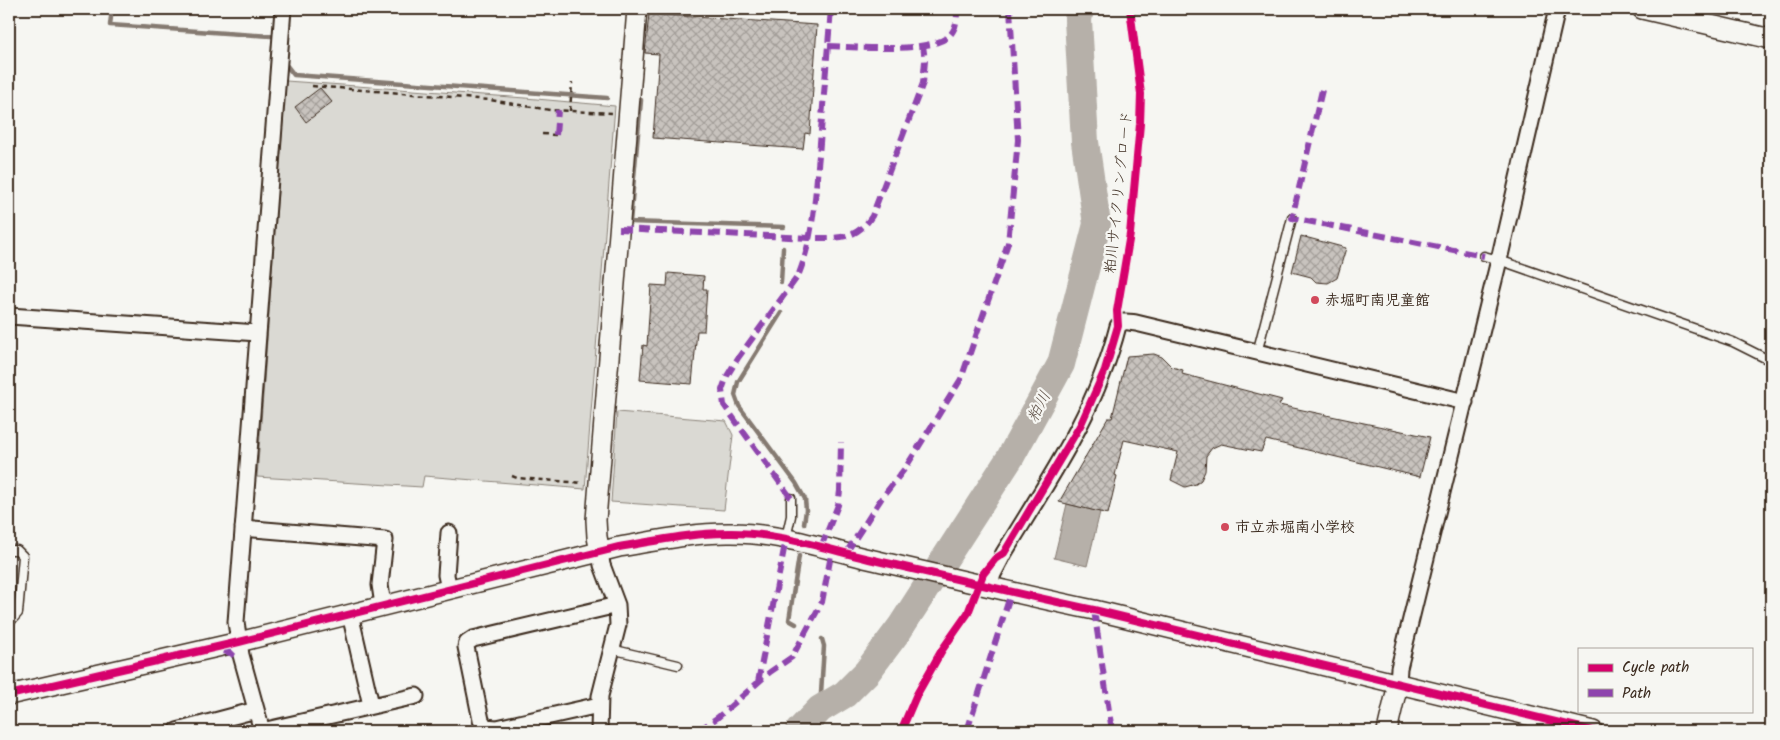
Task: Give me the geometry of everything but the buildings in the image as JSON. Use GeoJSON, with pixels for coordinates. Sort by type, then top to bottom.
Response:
{"type":"FeatureCollection","features":[{"type":"Feature","properties":{"kind":"street"},"geometry":{"type":"LineString","coordinates":[[282,9],[236,622],[238,642],[262,731],[416,696]]}},
{"type":"Feature","properties":{"kind":"street"},"geometry":{"type":"LineString","coordinates":[[600,731],[600,696],[618,626],[617,604],[602,566],[596,520],[637,9]]}},
{"type":"Feature","properties":{"kind":"street"},"geometry":{"type":"LineString","coordinates":[[1387,731],[1398,684],[1399,668],[1465,402],[1557,9]]}},
{"type":"Feature","properties":{"kind":"street"},"geometry":{"type":"LineString","coordinates":[[1642,9],[1771,38]]}},
{"type":"Feature","properties":{"kind":"street"},"geometry":{"type":"LineString","coordinates":[[9,316],[258,333]]}},
{"type":"Feature","properties":{"kind":"street"},"geometry":{"type":"LineString","coordinates":[[981,585],[993,574],[1081,424],[1105,370],[1118,326],[1121,322],[1136,323],[1465,402]]}},
{"type":"Feature","properties":{"kind":"street"},"geometry":{"type":"LineString","coordinates":[[243,528],[385,540],[380,585],[383,605]]}},
{"type":"Feature","properties":{"kind":"street"},"geometry":{"type":"LineString","coordinates":[[449,533],[446,575],[449,589]]}},
{"type":"Feature","properties":{"kind":"street"},"geometry":{"type":"LineString","coordinates":[[9,695],[238,642],[600,552],[680,536],[720,533],[756,534],[786,539],[1094,610],[1593,731]]}},
{"type":"Feature","properties":{"kind":"street"},"geometry":{"type":"LineString","coordinates":[[599,705],[497,728],[485,727],[481,720],[466,648],[472,639],[617,604]]}},
{"type":"Feature","properties":{"kind":"street"},"geometry":{"type":"LineString","coordinates":[[350,614],[371,705]]}},
{"type":"Feature","properties":{"kind":"street"},"geometry":{"type":"LineString","coordinates":[[177,731],[256,710]]}},
{"type":"Feature","properties":{"kind":"lane"},"geometry":{"type":"LineString","coordinates":[[1257,353],[1292,218]]}},
{"type":"Feature","properties":{"kind":"lane"},"geometry":{"type":"LineString","coordinates":[[1484,256],[1733,342],[1771,361]]}},
{"type":"Feature","properties":{"kind":"lane"},"geometry":{"type":"LineString","coordinates":[[786,539],[791,516],[791,498]]}},
{"type":"Feature","properties":{"kind":"lane"},"geometry":{"type":"LineString","coordinates":[[9,550],[17,550],[23,556],[18,613],[9,622]]}},
{"type":"Feature","properties":{"kind":"lane"},"geometry":{"type":"LineString","coordinates":[[611,649],[678,665]]}},
{"type":"Feature","properties":{"kind":"path"},"geometry":{"type":"LineString","coordinates":[[570,111],[572,83]]}},
{"type":"Feature","properties":{"kind":"path"},"geometry":{"type":"LineString","coordinates":[[312,86],[490,100],[550,110],[618,114]]}},
{"type":"Feature","properties":{"kind":"path"},"geometry":{"type":"LineString","coordinates":[[542,134],[556,135]]}},
{"type":"Feature","properties":{"kind":"path"},"geometry":{"type":"LineString","coordinates":[[512,476],[517,478],[585,483]]}},
{"type":"Feature","properties":{"kind":"shaded area"},"geometry":{"type":"Polygon","coordinates":[[[286,81],[615,106],[585,489],[424,476],[422,487],[257,477],[286,81]]]}},
{"type":"Feature","properties":{"kind":"shaded area"},"geometry":{"type":"Polygon","coordinates":[[[617,412],[726,421],[733,435],[724,510],[611,502],[617,412]]]}},
{"type":"Feature","properties":{"kind":"shaded area"},"geometry":{"type":"Polygon","coordinates":[[[1067,504],[1100,512],[1087,566],[1054,558],[1067,504]]]}},
{"type":"Feature","properties":{"kind":"waterway"},"geometry":{"type":"LineString","coordinates":[[112,9],[110,25],[271,36]]}},
{"type":"Feature","properties":{"kind":"waterway","name":"粕川"},"geometry":{"type":"LineString","coordinates":[[799,731],[820,709],[845,694],[867,672],[900,628],[1010,458],[1061,364],[1097,224],[1085,142],[1078,20],[1080,9]]}},
{"type":"Feature","properties":{"kind":"waterway"},"geometry":{"type":"LineString","coordinates":[[287,66],[294,75],[607,98]]}},
{"type":"Feature","properties":{"kind":"waterway"},"geometry":{"type":"LineString","coordinates":[[641,100],[630,222],[784,227]]}},
{"type":"Feature","properties":{"kind":"waterway"},"geometry":{"type":"LineString","coordinates":[[781,282],[783,248]]}},
{"type":"Feature","properties":{"kind":"waterway"},"geometry":{"type":"LineString","coordinates":[[781,313],[738,382],[735,395],[739,406],[796,483],[805,499],[804,524]]}},
{"type":"Feature","properties":{"kind":"waterway"},"geometry":{"type":"LineString","coordinates":[[796,624],[789,620],[799,556]]}},
{"type":"Feature","properties":{"kind":"waterway"},"geometry":{"type":"LineString","coordinates":[[820,709],[824,646],[822,639]]}},
{"type":"Feature","properties":{"kind":"marked path"},"geometry":{"type":"LineString","coordinates":[[791,498],[724,405],[722,390],[727,376],[738,358],[798,276],[803,262],[811,232],[815,201],[831,9]]}},
{"type":"Feature","properties":{"kind":"marked path"},"geometry":{"type":"LineString","coordinates":[[828,46],[892,48],[927,45],[941,41],[950,35],[954,29],[957,9]]}},
{"type":"Feature","properties":{"kind":"marked path"},"geometry":{"type":"LineString","coordinates":[[846,553],[881,499],[906,467],[961,379],[1008,243],[1018,140],[1010,9]]}},
{"type":"Feature","properties":{"kind":"marked path"},"geometry":{"type":"LineString","coordinates":[[619,229],[819,238],[837,238],[859,230],[872,216],[923,83],[925,61],[923,45]]}},
{"type":"Feature","properties":{"kind":"marked path"},"geometry":{"type":"LineString","coordinates":[[1322,90],[1292,218],[1484,256]]}},
{"type":"Feature","properties":{"kind":"marked path"},"geometry":{"type":"LineString","coordinates":[[556,135],[558,110]]}},
{"type":"Feature","properties":{"kind":"marked path"},"geometry":{"type":"LineString","coordinates":[[821,547],[838,505],[841,442]]}},
{"type":"Feature","properties":{"kind":"marked path"},"geometry":{"type":"LineString","coordinates":[[758,682],[786,539]]}},
{"type":"Feature","properties":{"kind":"marked path"},"geometry":{"type":"LineString","coordinates":[[698,731],[717,718],[770,672],[792,657],[822,602],[832,550]]}},
{"type":"Feature","properties":{"kind":"marked path"},"geometry":{"type":"LineString","coordinates":[[967,731],[1011,593]]}},
{"type":"Feature","properties":{"kind":"marked path"},"geometry":{"type":"LineString","coordinates":[[1094,610],[1112,731]]}},
{"type":"Feature","properties":{"kind":"marked path"},"geometry":{"type":"LineString","coordinates":[[224,651],[234,656]]}},
{"type":"Feature","properties":{"kind":"cycle path","name":"粕川サイクリングロード"},"geometry":{"type":"LineString","coordinates":[[901,731],[916,696],[942,650],[968,613],[983,574],[995,559],[1004,553],[1081,424],[1105,370],[1118,326],[1117,311],[1130,234],[1140,124],[1141,94],[1130,9]]}},
{"type":"Feature","properties":{"kind":"cycle path"},"geometry":{"type":"LineString","coordinates":[[9,695],[239,642],[619,547],[700,534],[746,533],[781,538],[1094,610],[1593,731]]}},
{"type":"Feature","properties":{"kind":"place","name":"赤堀町南児童館"},"geometry":{"type":"Point","coordinates":[1315,300]}},
{"type":"Feature","properties":{"kind":"place","name":"市立赤堀南小学校"},"geometry":{"type":"Point","coordinates":[1225,527]}}]}
